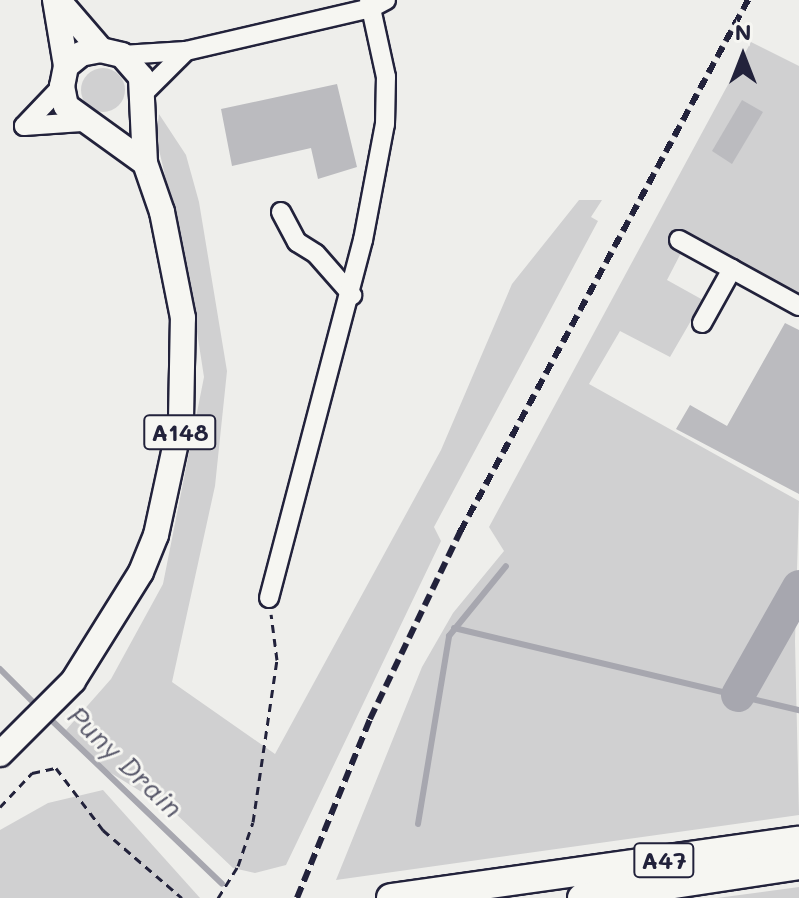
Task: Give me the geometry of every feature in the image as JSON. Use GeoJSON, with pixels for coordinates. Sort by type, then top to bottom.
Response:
{"type":"FeatureCollection","features":[{"type":"Feature","properties":{"kind":"highway","name":"A47"},"geometry":{"type":"LineString","coordinates":[[391,898],[799,841]]}},
{"type":"Feature","properties":{"kind":"highway","name":"A47"},"geometry":{"type":"LineString","coordinates":[[582,898],[799,865]]}},
{"type":"Feature","properties":{"kind":"main road","name":"A148"},"geometry":{"type":"LineString","coordinates":[[2,753],[73,681],[141,572],[177,455],[183,318],[162,212],[145,163],[142,102],[136,66],[112,52],[56,0]]}},
{"type":"Feature","properties":{"kind":"main road","name":"A148"},"geometry":{"type":"LineString","coordinates":[[56,0],[66,106],[145,163]]}},
{"type":"Feature","properties":{"kind":"main road"},"geometry":{"type":"LineString","coordinates":[[64,76],[81,54],[112,52]]}},
{"type":"Feature","properties":{"kind":"main road"},"geometry":{"type":"LineString","coordinates":[[93,125],[124,123],[142,102]]}},
{"type":"Feature","properties":{"kind":"street"},"geometry":{"type":"LineString","coordinates":[[112,52],[186,51],[344,15],[375,3],[386,77],[385,124],[352,295],[269,598]]}},
{"type":"Feature","properties":{"kind":"street"},"geometry":{"type":"LineString","coordinates":[[142,102],[186,51]]}},
{"type":"Feature","properties":{"kind":"street"},"geometry":{"type":"LineString","coordinates":[[64,76],[24,126],[93,125]]}},
{"type":"Feature","properties":{"kind":"street"},"geometry":{"type":"LineString","coordinates":[[281,212],[297,242],[316,254],[352,295]]}},
{"type":"Feature","properties":{"kind":"street"},"geometry":{"type":"LineString","coordinates":[[679,240],[799,306]]}},
{"type":"Feature","properties":{"kind":"street"},"geometry":{"type":"LineString","coordinates":[[702,323],[732,269]]}},
{"type":"Feature","properties":{"kind":"path"},"geometry":{"type":"LineString","coordinates":[[218,898],[238,866],[253,822],[277,660],[269,598]]}},
{"type":"Feature","properties":{"kind":"path"},"geometry":{"type":"LineString","coordinates":[[0,807],[32,773],[56,768],[103,830],[182,898]]}},
{"type":"Feature","properties":{"kind":"shaded area"},"geometry":{"type":"Polygon","coordinates":[[[751,42],[799,66],[799,295],[684,232],[675,249],[681,253],[667,280],[703,300],[670,357],[620,331],[589,384],[799,501],[795,641],[799,815],[336,880],[422,667],[453,613],[504,551],[489,527],[751,42]]]}},
{"type":"Feature","properties":{"kind":"shaded area"},"geometry":{"type":"Polygon","coordinates":[[[103,68],[118,75],[125,90],[118,105],[103,112],[88,105],[81,90],[88,75],[103,68]]]}},
{"type":"Feature","properties":{"kind":"shaded area"},"geometry":{"type":"Polygon","coordinates":[[[159,114],[186,155],[199,202],[227,371],[215,486],[172,682],[275,754],[441,450],[512,284],[579,200],[602,200],[591,217],[598,221],[434,527],[441,541],[286,865],[255,873],[233,868],[174,812],[98,765],[66,730],[111,679],[163,584],[204,377],[188,274],[156,137],[159,114]]]}},
{"type":"Feature","properties":{"kind":"shaded area"},"geometry":{"type":"Polygon","coordinates":[[[103,790],[200,898],[0,898],[0,830],[48,803],[103,790]]]}},
{"type":"Feature","properties":{"kind":"shaded area"},"geometry":{"type":"Polygon","coordinates":[[[799,887],[799,898],[717,898],[799,887]]]}},
{"type":"Feature","properties":{"kind":"building"},"geometry":{"type":"Polygon","coordinates":[[[337,84],[357,167],[318,179],[311,148],[232,166],[221,109],[337,84]]]}},
{"type":"Feature","properties":{"kind":"building"},"geometry":{"type":"Polygon","coordinates":[[[742,100],[763,112],[732,164],[712,151],[742,100]]]}},
{"type":"Feature","properties":{"kind":"building"},"geometry":{"type":"Polygon","coordinates":[[[785,323],[799,330],[799,494],[676,429],[690,405],[727,426],[785,323]]]}},
{"type":"Feature","properties":{"kind":"waterway"},"geometry":{"type":"LineString","coordinates":[[418,824],[449,636],[506,566]]}},
{"type":"Feature","properties":{"kind":"waterway"},"geometry":{"type":"LineString","coordinates":[[738,695],[799,587]]}},
{"type":"Feature","properties":{"kind":"waterway"},"geometry":{"type":"LineString","coordinates":[[454,628],[799,710]]}},
{"type":"Feature","properties":{"kind":"waterway","name":"Puny Drain"},"geometry":{"type":"LineString","coordinates":[[0,669],[37,706]]}},
{"type":"Feature","properties":{"kind":"waterway","name":"Puny Drain"},"geometry":{"type":"LineString","coordinates":[[45,714],[222,884]]}},
{"type":"Feature","properties":{"kind":"railway"},"geometry":{"type":"LineString","coordinates":[[297,898],[370,719],[460,532],[748,0]]}}]}
